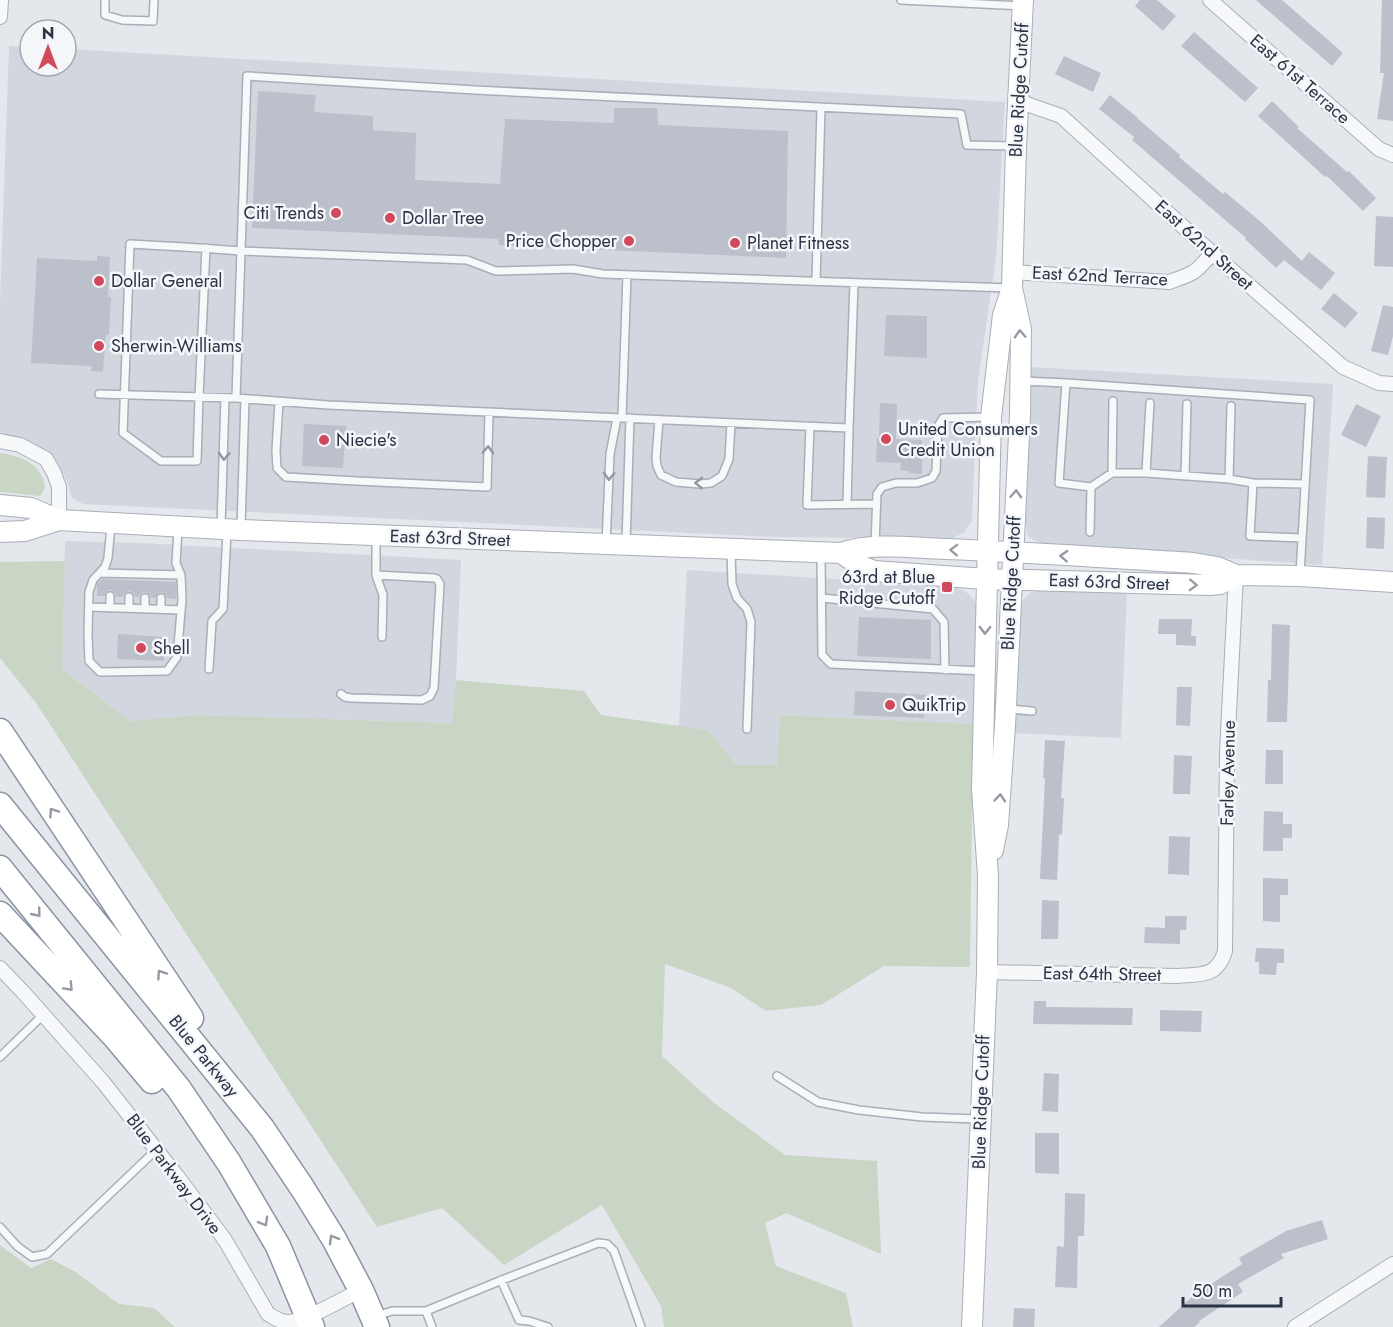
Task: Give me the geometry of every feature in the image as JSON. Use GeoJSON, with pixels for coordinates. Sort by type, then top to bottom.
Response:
{"type":"FeatureCollection","features":[{"type":"Feature","properties":{"kind":"highway"},"geometry":{"type":"LineString","coordinates":[[0,731],[262,1128]]}},
{"type":"Feature","properties":{"kind":"highway","name":"Blue Parkway"},"geometry":{"type":"LineString","coordinates":[[0,804],[262,1128],[322,1219],[361,1290],[375,1322]]}},
{"type":"Feature","properties":{"kind":"highway"},"geometry":{"type":"LineString","coordinates":[[0,868],[180,1089],[243,1185],[278,1246],[310,1322]]}},
{"type":"Feature","properties":{"kind":"highway"},"geometry":{"type":"LineString","coordinates":[[0,914],[116,1038],[194,1132],[243,1185]]}},
{"type":"Feature","properties":{"kind":"main road","name":"Blue Ridge Cutoff"},"geometry":{"type":"LineString","coordinates":[[987,876],[998,825],[1006,709],[1021,380],[1021,329],[1012,280],[1023,3]]}},
{"type":"Feature","properties":{"kind":"main road","name":"Blue Ridge Cutoff"},"geometry":{"type":"LineString","coordinates":[[972,1327],[987,972],[987,876],[982,789],[991,417],[1003,315],[1012,280]]}},
{"type":"Feature","properties":{"kind":"main road","name":"East 63rd Street"},"geometry":{"type":"LineString","coordinates":[[0,506],[31,508],[59,520],[178,527],[831,553],[875,547],[987,551],[1193,563],[1217,567],[1236,575],[1300,576],[1393,582]]}},
{"type":"Feature","properties":{"kind":"main road","name":"East 63rd Street"},"geometry":{"type":"LineString","coordinates":[[0,532],[25,531],[59,520]]}},
{"type":"Feature","properties":{"kind":"main road","name":"East 63rd Street"},"geometry":{"type":"LineString","coordinates":[[831,553],[874,572],[987,579],[1210,585],[1220,584],[1236,575]]}},
{"type":"Feature","properties":{"kind":"street"},"geometry":{"type":"LineString","coordinates":[[0,17],[1,0]]}},
{"type":"Feature","properties":{"kind":"street","name":"East 61st Terrace"},"geometry":{"type":"LineString","coordinates":[[1210,0],[1379,149],[1393,155]]}},
{"type":"Feature","properties":{"kind":"street","name":"East 62nd Street"},"geometry":{"type":"LineString","coordinates":[[1018,101],[1061,116],[1212,253],[1343,367],[1379,383],[1393,384]]}},
{"type":"Feature","properties":{"kind":"street","name":"East 62nd Terrace"},"geometry":{"type":"LineString","coordinates":[[1012,280],[1169,282],[1192,274],[1212,253]]}},
{"type":"Feature","properties":{"kind":"street"},"geometry":{"type":"LineString","coordinates":[[0,441],[21,445],[46,459],[59,487],[59,520]]}},
{"type":"Feature","properties":{"kind":"street","name":"Farley Avenue"},"geometry":{"type":"LineString","coordinates":[[1216,968],[1222,961],[1225,951],[1227,753],[1236,575]]}},
{"type":"Feature","properties":{"kind":"street","name":"Blue Parkway Drive"},"geometry":{"type":"LineString","coordinates":[[0,968],[103,1082],[157,1149],[225,1240],[268,1314],[277,1320],[310,1322],[361,1290]]}},
{"type":"Feature","properties":{"kind":"street","name":"East 64th Street"},"geometry":{"type":"LineString","coordinates":[[987,972],[1177,976],[1205,974],[1216,968]]}},
{"type":"Feature","properties":{"kind":"street"},"geometry":{"type":"LineString","coordinates":[[1295,1327],[1393,1264]]}},
{"type":"Feature","properties":{"kind":"lane"},"geometry":{"type":"LineString","coordinates":[[105,0],[105,15],[122,20],[153,21],[154,0]]}},
{"type":"Feature","properties":{"kind":"lane"},"geometry":{"type":"LineString","coordinates":[[901,0],[1023,3]]}},
{"type":"Feature","properties":{"kind":"lane"},"geometry":{"type":"LineString","coordinates":[[236,398],[247,76],[961,114],[967,145],[1016,146]]}},
{"type":"Feature","properties":{"kind":"lane"},"geometry":{"type":"LineString","coordinates":[[816,281],[821,108]]}},
{"type":"Feature","properties":{"kind":"lane"},"geometry":{"type":"LineString","coordinates":[[206,249],[197,461],[161,461],[123,433],[130,244],[466,260],[496,271],[573,269],[603,274],[854,283],[1012,280]]}},
{"type":"Feature","properties":{"kind":"lane"},"geometry":{"type":"LineString","coordinates":[[626,545],[623,418],[627,275]]}},
{"type":"Feature","properties":{"kind":"lane"},"geometry":{"type":"LineString","coordinates":[[847,504],[854,283]]}},
{"type":"Feature","properties":{"kind":"lane"},"geometry":{"type":"LineString","coordinates":[[1021,380],[1310,400],[1300,576]]}},
{"type":"Feature","properties":{"kind":"lane"},"geometry":{"type":"LineString","coordinates":[[1066,383],[1059,483],[1090,487],[1112,473],[1146,473],[1253,483],[1305,484]]}},
{"type":"Feature","properties":{"kind":"lane"},"geometry":{"type":"LineString","coordinates":[[99,394],[236,398],[279,402],[849,428]]}},
{"type":"Feature","properties":{"kind":"lane"},"geometry":{"type":"LineString","coordinates":[[225,398],[230,529]]}},
{"type":"Feature","properties":{"kind":"lane"},"geometry":{"type":"LineString","coordinates":[[209,669],[212,621],[223,609],[245,399]]}},
{"type":"Feature","properties":{"kind":"lane"},"geometry":{"type":"LineString","coordinates":[[279,402],[276,450],[278,468],[286,477],[356,482],[487,487],[489,412]]}},
{"type":"Feature","properties":{"kind":"lane"},"geometry":{"type":"LineString","coordinates":[[1112,473],[1113,402]]}},
{"type":"Feature","properties":{"kind":"lane"},"geometry":{"type":"LineString","coordinates":[[1146,473],[1150,403]]}},
{"type":"Feature","properties":{"kind":"lane"},"geometry":{"type":"LineString","coordinates":[[1185,476],[1187,404]]}},
{"type":"Feature","properties":{"kind":"lane"},"geometry":{"type":"LineString","coordinates":[[1229,479],[1231,406]]}},
{"type":"Feature","properties":{"kind":"lane"},"geometry":{"type":"LineString","coordinates":[[875,547],[877,494],[882,487],[896,483],[917,483],[932,478],[936,471],[938,426],[943,418],[991,417]]}},
{"type":"Feature","properties":{"kind":"lane"},"geometry":{"type":"LineString","coordinates":[[606,544],[609,454],[623,418]]}},
{"type":"Feature","properties":{"kind":"lane"},"geometry":{"type":"LineString","coordinates":[[659,420],[657,466],[661,475],[684,483],[711,483],[722,476],[729,459],[731,423]]}},
{"type":"Feature","properties":{"kind":"lane"},"geometry":{"type":"LineString","coordinates":[[810,427],[807,505],[876,504]]}},
{"type":"Feature","properties":{"kind":"lane"},"geometry":{"type":"LineString","coordinates":[[1253,483],[1250,536],[1302,538]]}},
{"type":"Feature","properties":{"kind":"lane"},"geometry":{"type":"LineString","coordinates":[[1090,487],[1090,532]]}},
{"type":"Feature","properties":{"kind":"lane"},"geometry":{"type":"LineString","coordinates":[[111,523],[108,558],[105,567],[93,580],[89,592],[89,662],[100,672],[167,671],[177,657],[181,610],[181,575],[176,563],[178,527]]}},
{"type":"Feature","properties":{"kind":"lane"},"geometry":{"type":"LineString","coordinates":[[376,535],[376,575],[383,595],[382,637]]}},
{"type":"Feature","properties":{"kind":"lane"},"geometry":{"type":"LineString","coordinates":[[731,549],[732,584],[736,598],[747,609],[752,622],[747,729]]}},
{"type":"Feature","properties":{"kind":"lane"},"geometry":{"type":"LineString","coordinates":[[831,553],[822,598],[822,655],[831,664],[984,671]]}},
{"type":"Feature","properties":{"kind":"lane"},"geometry":{"type":"LineString","coordinates":[[100,573],[112,576],[162,578],[181,575]]}},
{"type":"Feature","properties":{"kind":"lane"},"geometry":{"type":"LineString","coordinates":[[341,694],[345,698],[422,700],[430,696],[434,688],[439,581],[434,578],[376,575]]}},
{"type":"Feature","properties":{"kind":"lane"},"geometry":{"type":"LineString","coordinates":[[110,596],[110,608]]}},
{"type":"Feature","properties":{"kind":"lane"},"geometry":{"type":"LineString","coordinates":[[129,597],[129,608]]}},
{"type":"Feature","properties":{"kind":"lane"},"geometry":{"type":"LineString","coordinates":[[145,598],[145,609]]}},
{"type":"Feature","properties":{"kind":"lane"},"geometry":{"type":"LineString","coordinates":[[161,598],[161,609]]}},
{"type":"Feature","properties":{"kind":"lane"},"geometry":{"type":"LineString","coordinates":[[822,598],[933,609],[944,622],[945,670]]}},
{"type":"Feature","properties":{"kind":"lane"},"geometry":{"type":"LineString","coordinates":[[89,607],[181,610]]}},
{"type":"Feature","properties":{"kind":"lane"},"geometry":{"type":"LineString","coordinates":[[1006,709],[1032,711]]}},
{"type":"Feature","properties":{"kind":"lane"},"geometry":{"type":"LineString","coordinates":[[0,1057],[44,1016]]}},
{"type":"Feature","properties":{"kind":"lane"},"geometry":{"type":"LineString","coordinates":[[777,1076],[818,1102],[859,1110],[922,1117],[981,1120]]}},
{"type":"Feature","properties":{"kind":"lane"},"geometry":{"type":"LineString","coordinates":[[0,1227],[17,1246],[32,1257],[47,1254],[157,1149]]}},
{"type":"Feature","properties":{"kind":"lane"},"geometry":{"type":"LineString","coordinates":[[375,1322],[392,1311],[426,1311],[598,1242],[608,1244],[614,1251],[641,1327]]}},
{"type":"Feature","properties":{"kind":"lane"},"geometry":{"type":"LineString","coordinates":[[501,1280],[519,1320],[548,1327]]}},
{"type":"Feature","properties":{"kind":"lane"},"geometry":{"type":"LineString","coordinates":[[426,1311],[432,1327]]}},
{"type":"Feature","properties":{"kind":"shaded area"},"geometry":{"type":"Polygon","coordinates":[[[9,46],[18,46],[18,78],[78,78],[78,50],[1005,102],[996,258],[978,381],[972,520],[965,532],[953,538],[777,537],[83,504],[72,498],[59,465],[42,449],[23,438],[0,432],[0,304],[9,46]]]}},
{"type":"Feature","properties":{"kind":"shaded area"},"geometry":{"type":"Polygon","coordinates":[[[1030,367],[1333,384],[1322,565],[1055,546],[1037,542],[1028,536],[1025,522],[1030,367]]]}},
{"type":"Feature","properties":{"kind":"shaded area"},"geometry":{"type":"Polygon","coordinates":[[[65,541],[461,560],[452,723],[196,715],[130,721],[62,669],[65,541]]]}},
{"type":"Feature","properties":{"kind":"shaded area"},"geometry":{"type":"Polygon","coordinates":[[[687,570],[951,586],[961,589],[978,605],[973,724],[780,715],[777,765],[736,765],[708,730],[679,726],[687,570]]]}},
{"type":"Feature","properties":{"kind":"shaded area"},"geometry":{"type":"Polygon","coordinates":[[[1038,590],[1127,591],[1121,738],[1012,733],[1019,615],[1022,601],[1029,594],[1038,590]]]}},
{"type":"Feature","properties":{"kind":"green space"},"geometry":{"type":"Polygon","coordinates":[[[0,453],[20,458],[36,468],[44,484],[44,490],[40,496],[0,492],[0,453]]]}},
{"type":"Feature","properties":{"kind":"green space"},"geometry":{"type":"Polygon","coordinates":[[[65,561],[62,669],[130,721],[196,715],[452,723],[456,680],[584,691],[601,715],[708,730],[736,765],[777,765],[780,715],[973,724],[970,967],[884,966],[821,1005],[766,1011],[731,988],[665,964],[662,1056],[714,1103],[785,1155],[877,1161],[881,1254],[786,1213],[765,1223],[776,1266],[846,1293],[853,1327],[664,1327],[661,1306],[602,1205],[504,1265],[442,1208],[377,1227],[36,703],[0,658],[0,562],[65,561]]]}},
{"type":"Feature","properties":{"kind":"green space"},"geometry":{"type":"Polygon","coordinates":[[[0,1245],[31,1268],[51,1259],[74,1271],[119,1304],[154,1308],[175,1327],[0,1327],[0,1245]]]}},
{"type":"Feature","properties":{"kind":"building"},"geometry":{"type":"Polygon","coordinates":[[[1140,0],[1157,0],[1176,16],[1163,31],[1135,6],[1140,0]]]}},
{"type":"Feature","properties":{"kind":"building"},"geometry":{"type":"Polygon","coordinates":[[[1256,0],[1282,0],[1343,53],[1332,66],[1256,0]]]}},
{"type":"Feature","properties":{"kind":"building"},"geometry":{"type":"Polygon","coordinates":[[[1382,0],[1393,0],[1393,121],[1377,119],[1384,73],[1380,73],[1382,0]]]}},
{"type":"Feature","properties":{"kind":"building"},"geometry":{"type":"Polygon","coordinates":[[[1194,32],[1258,88],[1245,102],[1181,46],[1194,32]]]}},
{"type":"Feature","properties":{"kind":"building"},"geometry":{"type":"Polygon","coordinates":[[[1064,56],[1101,73],[1093,92],[1055,74],[1064,56]]]}},
{"type":"Feature","properties":{"kind":"building"},"geometry":{"type":"Polygon","coordinates":[[[258,91],[316,95],[314,112],[373,116],[373,130],[416,133],[415,180],[500,184],[505,119],[614,123],[614,108],[657,108],[658,125],[788,131],[786,258],[499,245],[498,239],[252,228],[258,91]]]}},
{"type":"Feature","properties":{"kind":"building"},"geometry":{"type":"Polygon","coordinates":[[[1110,95],[1180,155],[1179,157],[1261,222],[1302,261],[1309,252],[1335,273],[1321,290],[1284,260],[1276,268],[1246,238],[1132,140],[1134,137],[1099,109],[1110,95]]]}},
{"type":"Feature","properties":{"kind":"building"},"geometry":{"type":"Polygon","coordinates":[[[1272,101],[1299,127],[1297,128],[1347,172],[1349,171],[1376,198],[1363,211],[1327,176],[1325,177],[1258,116],[1272,101]]]}},
{"type":"Feature","properties":{"kind":"building"},"geometry":{"type":"Polygon","coordinates":[[[1376,216],[1393,217],[1393,267],[1374,266],[1376,216]]]}},
{"type":"Feature","properties":{"kind":"building"},"geometry":{"type":"Polygon","coordinates":[[[97,256],[110,257],[109,335],[106,334],[103,372],[91,371],[92,366],[31,363],[37,258],[97,261],[97,256]]]}},
{"type":"Feature","properties":{"kind":"building"},"geometry":{"type":"Polygon","coordinates":[[[1334,293],[1358,313],[1345,328],[1321,309],[1334,293]]]}},
{"type":"Feature","properties":{"kind":"building"},"geometry":{"type":"Polygon","coordinates":[[[1383,305],[1393,307],[1393,336],[1388,355],[1371,351],[1383,305]]]}},
{"type":"Feature","properties":{"kind":"building"},"geometry":{"type":"Polygon","coordinates":[[[886,315],[927,316],[927,358],[884,356],[886,315]]]}},
{"type":"Feature","properties":{"kind":"building","name":"United Consumers Credit Union"},"geometry":{"type":"Polygon","coordinates":[[[880,403],[897,404],[896,439],[922,440],[922,474],[900,470],[901,463],[876,462],[880,403]]]}},
{"type":"Feature","properties":{"kind":"building"},"geometry":{"type":"Polygon","coordinates":[[[1356,404],[1381,416],[1366,447],[1341,435],[1356,404]]]}},
{"type":"Feature","properties":{"kind":"building","name":"Niecie's"},"geometry":{"type":"Polygon","coordinates":[[[304,424],[346,426],[343,468],[302,466],[304,424]]]}},
{"type":"Feature","properties":{"kind":"building"},"geometry":{"type":"Polygon","coordinates":[[[1368,456],[1387,457],[1385,498],[1366,497],[1368,456]]]}},
{"type":"Feature","properties":{"kind":"building"},"geometry":{"type":"Polygon","coordinates":[[[1367,517],[1385,518],[1384,549],[1366,548],[1367,517]]]}},
{"type":"Feature","properties":{"kind":"building","name":"Shell"},"geometry":{"type":"Polygon","coordinates":[[[102,579],[176,582],[176,599],[167,598],[162,592],[158,593],[155,598],[151,598],[146,592],[135,597],[130,591],[126,592],[123,597],[116,597],[111,590],[107,591],[104,596],[97,596],[97,584],[102,579]]]}},
{"type":"Feature","properties":{"kind":"building","name":"QuikTrip"},"geometry":{"type":"Polygon","coordinates":[[[859,617],[931,620],[931,659],[857,656],[859,617]]]}},
{"type":"Feature","properties":{"kind":"building"},"geometry":{"type":"Polygon","coordinates":[[[1159,619],[1192,619],[1191,636],[1196,636],[1196,646],[1176,645],[1176,634],[1158,634],[1159,619]]]}},
{"type":"Feature","properties":{"kind":"building"},"geometry":{"type":"Polygon","coordinates":[[[1272,624],[1290,625],[1287,722],[1267,722],[1268,680],[1271,680],[1272,624]]]}},
{"type":"Feature","properties":{"kind":"building","name":"Shell"},"geometry":{"type":"Polygon","coordinates":[[[118,634],[165,637],[164,661],[117,659],[118,634]]]}},
{"type":"Feature","properties":{"kind":"building"},"geometry":{"type":"Polygon","coordinates":[[[1177,687],[1192,687],[1190,726],[1176,725],[1177,687]]]}},
{"type":"Feature","properties":{"kind":"building","name":"QuikTrip"},"geometry":{"type":"Polygon","coordinates":[[[855,691],[926,695],[924,718],[854,715],[855,691]]]}},
{"type":"Feature","properties":{"kind":"building"},"geometry":{"type":"Polygon","coordinates":[[[1045,740],[1065,741],[1061,798],[1064,798],[1062,835],[1059,834],[1057,880],[1040,879],[1045,740]]]}},
{"type":"Feature","properties":{"kind":"building"},"geometry":{"type":"Polygon","coordinates":[[[1266,750],[1283,750],[1283,784],[1265,784],[1266,750]]]}},
{"type":"Feature","properties":{"kind":"building"},"geometry":{"type":"Polygon","coordinates":[[[1174,755],[1192,756],[1190,794],[1173,794],[1174,755]]]}},
{"type":"Feature","properties":{"kind":"building"},"geometry":{"type":"Polygon","coordinates":[[[1264,811],[1283,812],[1283,824],[1292,824],[1292,838],[1283,838],[1283,851],[1263,851],[1264,811]]]}},
{"type":"Feature","properties":{"kind":"building"},"geometry":{"type":"Polygon","coordinates":[[[1169,836],[1190,837],[1189,875],[1168,874],[1169,836]]]}},
{"type":"Feature","properties":{"kind":"building"},"geometry":{"type":"Polygon","coordinates":[[[1263,878],[1288,879],[1288,895],[1280,895],[1280,922],[1263,921],[1263,878]]]}},
{"type":"Feature","properties":{"kind":"building"},"geometry":{"type":"Polygon","coordinates":[[[1042,900],[1059,901],[1058,939],[1041,939],[1042,900]]]}},
{"type":"Feature","properties":{"kind":"building"},"geometry":{"type":"Polygon","coordinates":[[[1165,916],[1187,916],[1186,930],[1180,930],[1180,944],[1144,943],[1145,927],[1165,928],[1165,916]]]}},
{"type":"Feature","properties":{"kind":"building"},"geometry":{"type":"Polygon","coordinates":[[[1256,948],[1284,949],[1284,963],[1277,963],[1276,975],[1259,974],[1259,962],[1255,962],[1256,948]]]}},
{"type":"Feature","properties":{"kind":"building"},"geometry":{"type":"Polygon","coordinates":[[[1034,1001],[1046,1001],[1046,1007],[1133,1008],[1132,1025],[1033,1024],[1034,1001]]]}},
{"type":"Feature","properties":{"kind":"building"},"geometry":{"type":"Polygon","coordinates":[[[1160,1010],[1202,1011],[1201,1032],[1160,1031],[1160,1010]]]}},
{"type":"Feature","properties":{"kind":"building"},"geometry":{"type":"Polygon","coordinates":[[[1044,1073],[1059,1074],[1058,1112],[1042,1111],[1044,1073]]]}},
{"type":"Feature","properties":{"kind":"building"},"geometry":{"type":"Polygon","coordinates":[[[1035,1133],[1059,1133],[1059,1174],[1035,1173],[1035,1133]]]}},
{"type":"Feature","properties":{"kind":"building"},"geometry":{"type":"Polygon","coordinates":[[[1065,1193],[1085,1194],[1084,1236],[1078,1236],[1077,1288],[1055,1287],[1057,1246],[1064,1247],[1065,1193]]]}},
{"type":"Feature","properties":{"kind":"building"},"geometry":{"type":"Polygon","coordinates":[[[1322,1220],[1328,1239],[1281,1254],[1284,1258],[1238,1284],[1243,1292],[1199,1321],[1194,1327],[1159,1327],[1194,1295],[1242,1264],[1239,1258],[1286,1231],[1322,1220]]]}},
{"type":"Feature","properties":{"kind":"building"},"geometry":{"type":"Polygon","coordinates":[[[1014,1308],[1035,1309],[1034,1327],[1013,1327],[1014,1308]]]}},
{"type":"Feature","properties":{"kind":"place","name":"Citi Trends"},"geometry":{"type":"Point","coordinates":[336,213]}},
{"type":"Feature","properties":{"kind":"place","name":"Dollar Tree"},"geometry":{"type":"Point","coordinates":[390,218]}},
{"type":"Feature","properties":{"kind":"place","name":"Price Chopper"},"geometry":{"type":"Point","coordinates":[629,241]}},
{"type":"Feature","properties":{"kind":"place","name":"Planet Fitness"},"geometry":{"type":"Point","coordinates":[735,243]}},
{"type":"Feature","properties":{"kind":"place","name":"Dollar General"},"geometry":{"type":"Point","coordinates":[99,281]}},
{"type":"Feature","properties":{"kind":"place","name":"Sherwin-Williams"},"geometry":{"type":"Point","coordinates":[99,346]}},
{"type":"Feature","properties":{"kind":"place","name":"United Consumers Credit Union"},"geometry":{"type":"Point","coordinates":[886,439]}},
{"type":"Feature","properties":{"kind":"place","name":"Niecie's"},"geometry":{"type":"Point","coordinates":[324,440]}},
{"type":"Feature","properties":{"kind":"place","name":"63rd at Blue Ridge Cutoff"},"geometry":{"type":"Point","coordinates":[947,587]}},
{"type":"Feature","properties":{"kind":"place","name":"Shell"},"geometry":{"type":"Point","coordinates":[141,648]}},
{"type":"Feature","properties":{"kind":"place","name":"QuikTrip"},"geometry":{"type":"Point","coordinates":[890,705]}}]}
